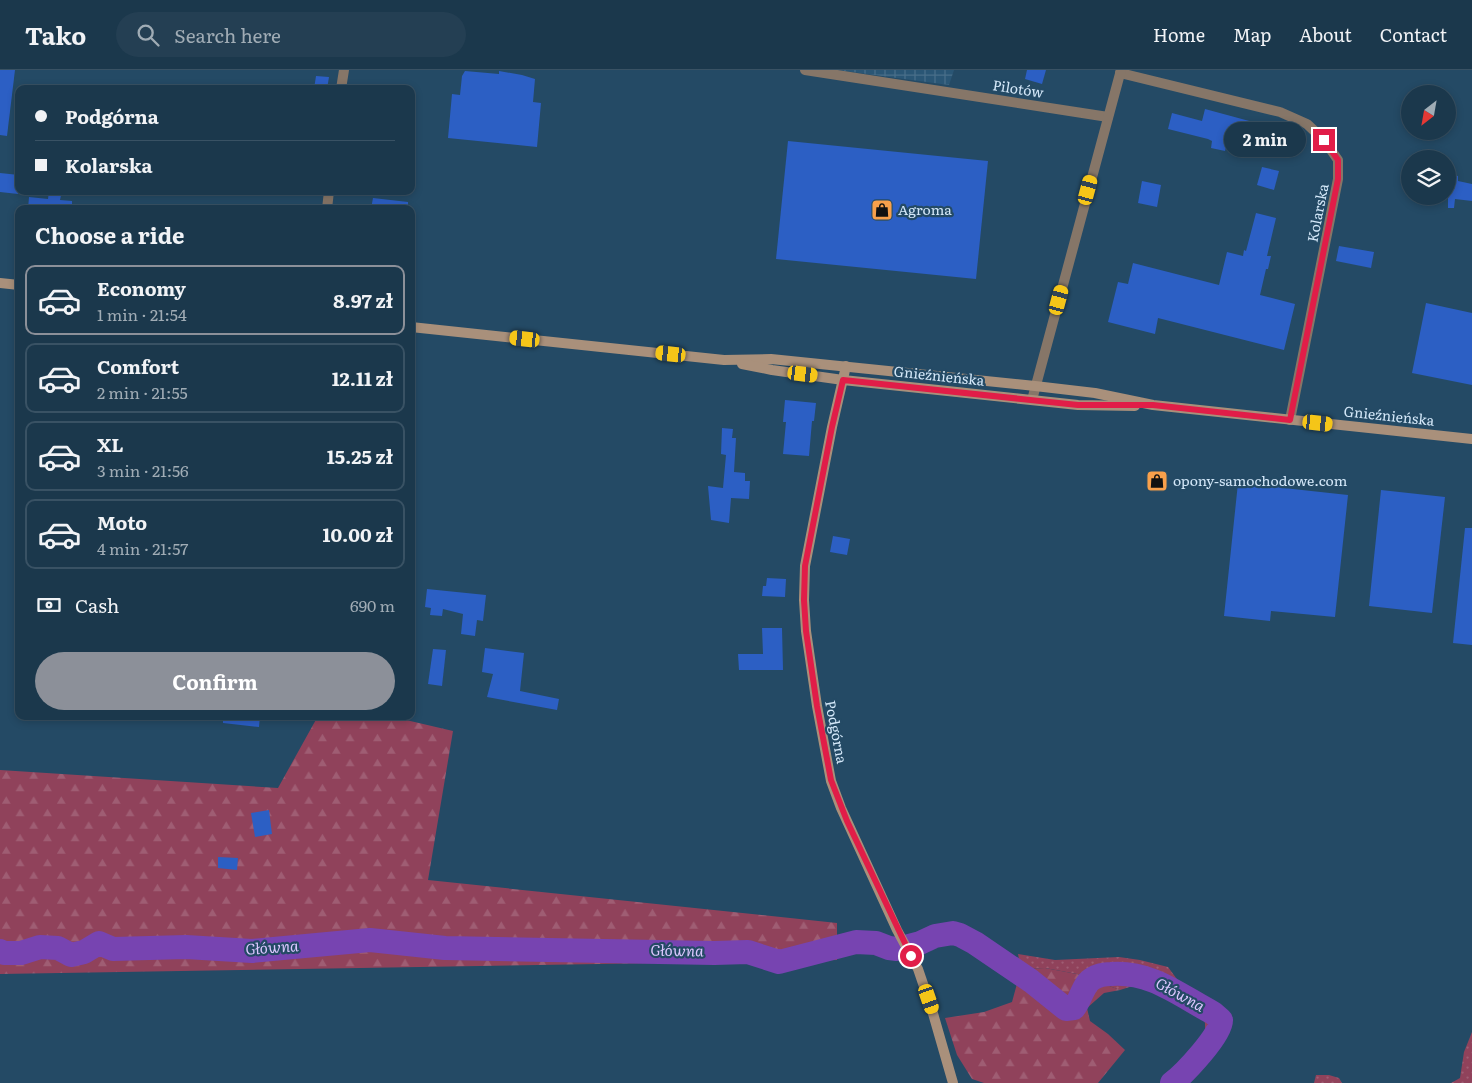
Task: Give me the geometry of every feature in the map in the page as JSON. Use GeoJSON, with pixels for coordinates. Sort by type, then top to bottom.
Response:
{"type":"FeatureCollection","features":[{"type":"Feature","properties":{"kind":"main road"},"geometry":{"type":"LineString","coordinates":[[0,284],[15,286]]}},
{"type":"Feature","properties":{"kind":"main road","name":"Gnieźnieńska"},"geometry":{"type":"LineString","coordinates":[[415,327],[724,360],[772,370],[843,380],[1032,400],[1097,406],[1153,405]]}},
{"type":"Feature","properties":{"kind":"main road","name":"Gnieźnieńska"},"geometry":{"type":"LineString","coordinates":[[724,360],[772,360],[846,366],[1036,386],[1096,393],[1153,405],[1472,439]]}},
{"type":"Feature","properties":{"kind":"main road","name":"Podgórna"},"geometry":{"type":"LineString","coordinates":[[846,366],[805,566],[804,600],[806,631],[817,706],[831,780],[841,808],[897,930],[918,968],[954,1083]]}},
{"type":"Feature","properties":{"kind":"street"},"geometry":{"type":"LineString","coordinates":[[342,85],[344,70]]}},
{"type":"Feature","properties":{"kind":"street","name":"Pilotów"},"geometry":{"type":"LineString","coordinates":[[806,70],[1108,116]]}},
{"type":"Feature","properties":{"kind":"street"},"geometry":{"type":"LineString","coordinates":[[1032,400],[1120,71]]}},
{"type":"Feature","properties":{"kind":"street","name":"Kolarska"},"geometry":{"type":"LineString","coordinates":[[1120,71],[1280,112],[1307,124],[1324,140],[1338,160],[1338,179],[1290,420]]}},
{"type":"Feature","properties":{"kind":"shaded area"},"geometry":{"type":"Polygon","coordinates":[[[837,70],[954,70],[949,85],[837,70]]]}},
{"type":"Feature","properties":{"kind":"green space"},"geometry":{"type":"Polygon","coordinates":[[[316,720],[406,720],[453,731],[428,880],[837,923],[837,960],[0,974],[0,770],[278,788],[316,720]]]}},
{"type":"Feature","properties":{"kind":"green space"},"geometry":{"type":"Polygon","coordinates":[[[1018,954],[1055,960],[1119,957],[1168,967],[1182,986],[1227,1016],[1228,1029],[1204,1062],[1184,1083],[1164,1083],[1176,1072],[1205,1033],[1205,1023],[1199,1013],[1152,984],[1139,984],[1120,990],[1077,974],[1045,968],[1021,969],[1018,954]]]}},
{"type":"Feature","properties":{"kind":"green space"},"geometry":{"type":"Polygon","coordinates":[[[1045,968],[1077,974],[1120,990],[1104,993],[1087,1008],[1090,1021],[1125,1050],[1098,1083],[984,1083],[972,1079],[957,1055],[945,1018],[984,1012],[1012,1002],[1021,969],[1045,968]]]}},
{"type":"Feature","properties":{"kind":"green space"},"geometry":{"type":"Polygon","coordinates":[[[1472,1032],[1472,1083],[1451,1083],[1460,1078],[1464,1052],[1472,1032]]]}},
{"type":"Feature","properties":{"kind":"green space"},"geometry":{"type":"Polygon","coordinates":[[[1316,1075],[1329,1075],[1339,1078],[1342,1083],[1314,1083],[1316,1075]]]}},
{"type":"Feature","properties":{"kind":"building"},"geometry":{"type":"Polygon","coordinates":[[[0,70],[15,70],[7,136],[0,135],[0,70]]]}},
{"type":"Feature","properties":{"kind":"building"},"geometry":{"type":"Polygon","coordinates":[[[1027,70],[1046,70],[1042,84],[1025,79],[1027,70]]]}},
{"type":"Feature","properties":{"kind":"building"},"geometry":{"type":"Polygon","coordinates":[[[465,71],[499,74],[499,71],[535,79],[533,102],[541,103],[537,147],[448,138],[452,94],[460,95],[462,76],[465,71]]]}},
{"type":"Feature","properties":{"kind":"building"},"geometry":{"type":"Polygon","coordinates":[[[316,76],[329,77],[328,85],[315,85],[316,76]]]}},
{"type":"Feature","properties":{"kind":"building"},"geometry":{"type":"Polygon","coordinates":[[[1205,109],[1253,122],[1252,125],[1266,129],[1262,145],[1229,137],[1225,151],[1211,148],[1212,141],[1208,139],[1168,129],[1172,113],[1202,121],[1205,109]]]}},
{"type":"Feature","properties":{"kind":"building","name":"Agroma"},"geometry":{"type":"Polygon","coordinates":[[[788,141],[988,161],[976,279],[776,259],[788,141]]]}},
{"type":"Feature","properties":{"kind":"building"},"geometry":{"type":"Polygon","coordinates":[[[1262,167],[1279,171],[1274,190],[1257,185],[1262,167]]]}},
{"type":"Feature","properties":{"kind":"building"},"geometry":{"type":"Polygon","coordinates":[[[0,173],[15,175],[15,194],[0,192],[0,173]]]}},
{"type":"Feature","properties":{"kind":"building"},"geometry":{"type":"Polygon","coordinates":[[[1456,176],[1458,176],[1458,181],[1472,184],[1472,201],[1456,199],[1456,176]]]}},
{"type":"Feature","properties":{"kind":"building"},"geometry":{"type":"Polygon","coordinates":[[[1142,181],[1161,185],[1157,207],[1138,203],[1142,181]]]}},
{"type":"Feature","properties":{"kind":"building"},"geometry":{"type":"Polygon","coordinates":[[[48,195],[61,195],[60,200],[72,201],[72,205],[28,205],[29,197],[48,199],[48,195]]]}},
{"type":"Feature","properties":{"kind":"building"},"geometry":{"type":"Polygon","coordinates":[[[373,198],[408,202],[408,205],[372,205],[373,198]]]}},
{"type":"Feature","properties":{"kind":"building"},"geometry":{"type":"Polygon","coordinates":[[[1448,205],[1454,205],[1454,208],[1448,208],[1448,205]]]}},
{"type":"Feature","properties":{"kind":"building"},"geometry":{"type":"Polygon","coordinates":[[[1256,213],[1276,218],[1267,256],[1271,256],[1260,295],[1295,304],[1284,350],[1158,318],[1155,334],[1108,322],[1118,282],[1128,284],[1133,263],[1219,285],[1227,252],[1243,256],[1244,250],[1246,251],[1256,213]]]}},
{"type":"Feature","properties":{"kind":"building"},"geometry":{"type":"Polygon","coordinates":[[[1339,246],[1374,252],[1371,268],[1336,261],[1339,246]]]}},
{"type":"Feature","properties":{"kind":"building"},"geometry":{"type":"Polygon","coordinates":[[[1426,303],[1472,313],[1472,385],[1412,373],[1426,303]]]}},
{"type":"Feature","properties":{"kind":"building"},"geometry":{"type":"Polygon","coordinates":[[[785,400],[816,403],[814,421],[812,421],[809,456],[783,454],[786,422],[783,422],[785,400]]]}},
{"type":"Feature","properties":{"kind":"building"},"geometry":{"type":"Polygon","coordinates":[[[722,428],[733,429],[732,438],[736,438],[734,472],[745,473],[745,481],[750,481],[749,499],[731,498],[729,523],[711,520],[708,486],[723,488],[726,455],[721,454],[722,428]]]}},
{"type":"Feature","properties":{"kind":"building"},"geometry":{"type":"Polygon","coordinates":[[[1238,483],[1348,495],[1335,617],[1271,611],[1270,621],[1224,616],[1238,483]]]}},
{"type":"Feature","properties":{"kind":"building"},"geometry":{"type":"Polygon","coordinates":[[[1381,490],[1445,497],[1432,613],[1369,606],[1381,490]]]}},
{"type":"Feature","properties":{"kind":"building"},"geometry":{"type":"Polygon","coordinates":[[[1465,528],[1472,528],[1472,645],[1453,643],[1465,528]]]}},
{"type":"Feature","properties":{"kind":"building"},"geometry":{"type":"Polygon","coordinates":[[[833,536],[850,539],[847,555],[830,552],[833,536]]]}},
{"type":"Feature","properties":{"kind":"building"},"geometry":{"type":"Polygon","coordinates":[[[767,578],[786,579],[785,597],[762,596],[763,586],[766,586],[767,578]]]}},
{"type":"Feature","properties":{"kind":"building"},"geometry":{"type":"Polygon","coordinates":[[[427,589],[486,595],[483,621],[477,620],[475,636],[461,634],[463,614],[443,609],[442,616],[430,615],[431,608],[425,607],[427,589]]]}},
{"type":"Feature","properties":{"kind":"building"},"geometry":{"type":"Polygon","coordinates":[[[762,628],[782,628],[783,670],[739,670],[738,654],[763,654],[762,628]]]}},
{"type":"Feature","properties":{"kind":"building"},"geometry":{"type":"Polygon","coordinates":[[[485,648],[524,653],[520,691],[559,699],[557,710],[487,697],[493,674],[482,672],[485,648]]]}},
{"type":"Feature","properties":{"kind":"building"},"geometry":{"type":"Polygon","coordinates":[[[433,649],[446,650],[442,686],[428,684],[433,649]]]}},
{"type":"Feature","properties":{"kind":"building"},"geometry":{"type":"Polygon","coordinates":[[[223,720],[260,720],[259,727],[223,723],[223,720]]]}},
{"type":"Feature","properties":{"kind":"building"},"geometry":{"type":"Polygon","coordinates":[[[269,810],[272,834],[255,837],[251,813],[269,810]]]}},
{"type":"Feature","properties":{"kind":"building"},"geometry":{"type":"Polygon","coordinates":[[[218,857],[238,858],[237,870],[218,868],[218,857]]]}},
{"type":"Feature","properties":{"kind":"waterway","name":"Główna"},"geometry":{"type":"LineString","coordinates":[[0,951],[4,953],[21,953],[40,947],[58,948],[71,955],[84,952],[99,943],[113,949],[186,947],[252,951],[370,940],[445,948],[748,952],[779,962],[856,942],[876,943],[897,949],[920,943],[935,936],[953,933],[975,943],[1031,981],[1066,1009],[1074,1008],[1086,985],[1094,978],[1106,974],[1125,974],[1152,980],[1213,1013],[1221,1020],[1220,1026],[1209,1044],[1172,1083]]}},
{"type":"Feature","properties":{"kind":"place","name":"Agroma"},"geometry":{"type":"Point","coordinates":[882,210]}},
{"type":"Feature","properties":{"kind":"place","name":"opony-samochodowe.com"},"geometry":{"type":"Point","coordinates":[1157,481]}},
{"type":"Feature","properties":{"kind":"route"},"geometry":{"type":"LineString","coordinates":[[911,956],[897,930],[841,808],[831,780],[817,706],[806,631],[804,600],[805,566],[843,380],[1078,405],[1153,405],[1290,420],[1338,179],[1338,160],[1324,140]]}}]}
